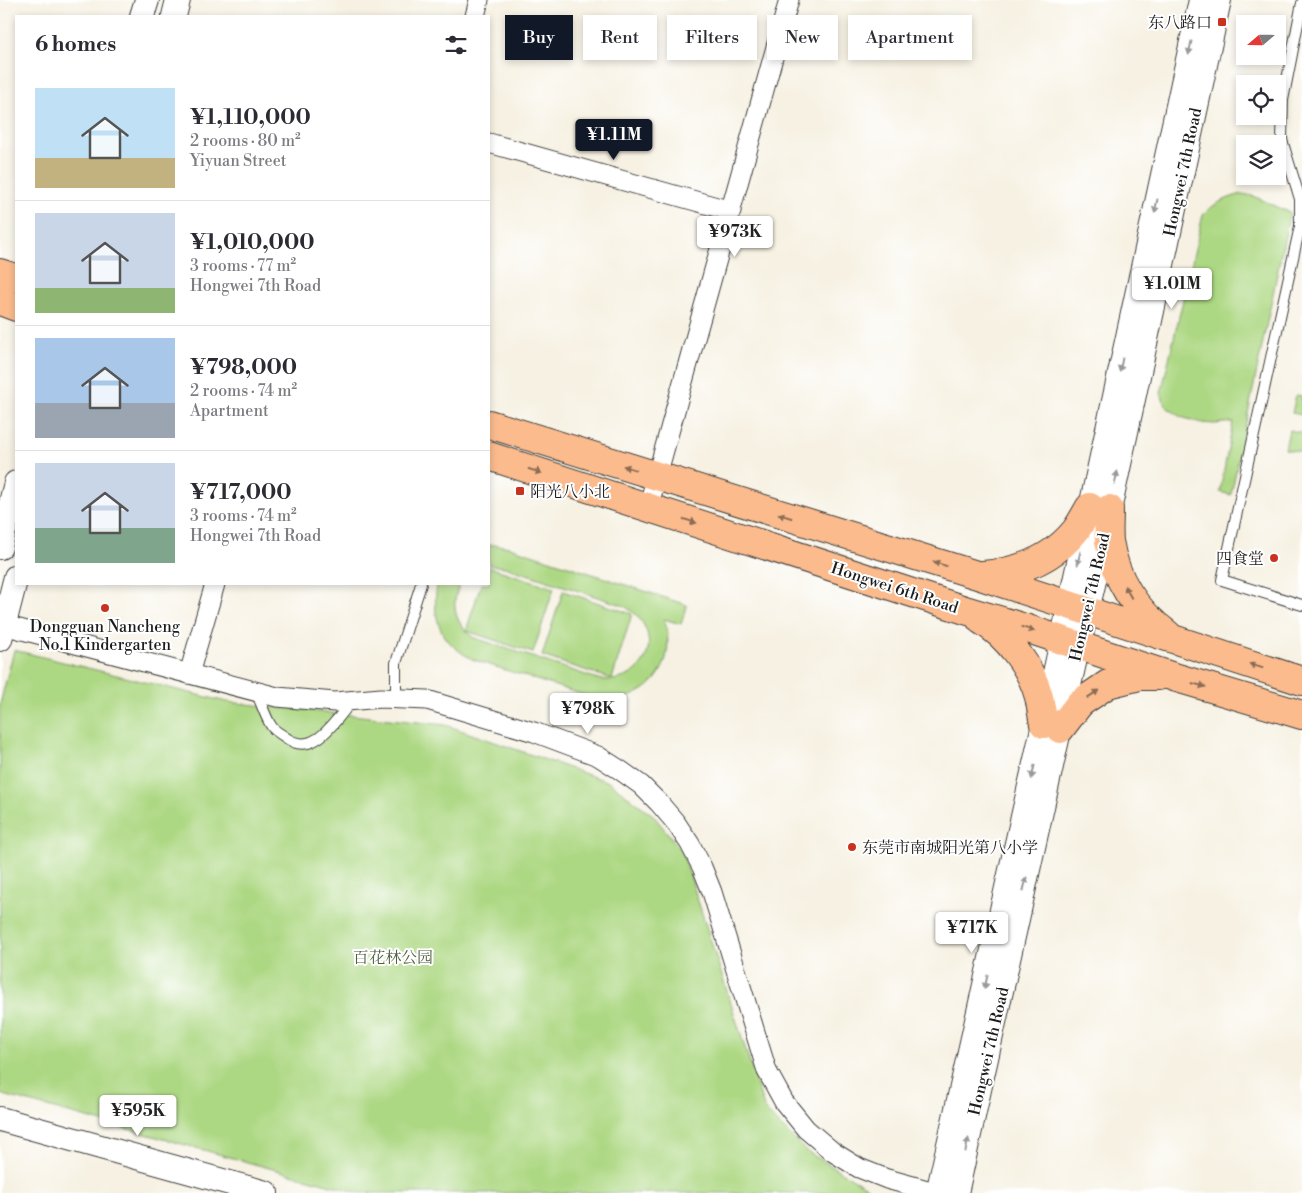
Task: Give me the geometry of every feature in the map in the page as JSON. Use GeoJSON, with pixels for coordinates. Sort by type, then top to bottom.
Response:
{"type":"FeatureCollection","features":[{"type":"Feature","properties":{"kind":"main road"},"geometry":{"type":"LineString","coordinates":[[0,274],[15,278]]}},
{"type":"Feature","properties":{"kind":"main road"},"geometry":{"type":"LineString","coordinates":[[0,302],[15,306]]}},
{"type":"Feature","properties":{"kind":"main road"},"geometry":{"type":"LineString","coordinates":[[490,424],[977,575],[1302,681]]}},
{"type":"Feature","properties":{"kind":"main road","name":"Hongwei 6th Road"},"geometry":{"type":"LineString","coordinates":[[490,456],[1174,677],[1302,715]]}},
{"type":"Feature","properties":{"kind":"main road"},"geometry":{"type":"LineString","coordinates":[[977,575],[1005,573],[1032,565],[1055,550],[1100,508],[1116,570],[1130,597],[1150,621],[1174,640]]}},
{"type":"Feature","properties":{"kind":"main road"},"geometry":{"type":"LineString","coordinates":[[965,610],[990,625],[1011,645],[1028,669],[1052,727],[1080,703],[1108,684],[1140,676],[1174,677]]}},
{"type":"Feature","properties":{"kind":"street"},"geometry":{"type":"LineString","coordinates":[[142,15],[147,0]]}},
{"type":"Feature","properties":{"kind":"street"},"geometry":{"type":"LineString","coordinates":[[174,15],[178,0]]}},
{"type":"Feature","properties":{"kind":"street"},"geometry":{"type":"LineString","coordinates":[[475,15],[479,0]]}},
{"type":"Feature","properties":{"kind":"street"},"geometry":{"type":"LineString","coordinates":[[648,508],[789,0]]}},
{"type":"Feature","properties":{"kind":"street","name":"Hongwei 7th Road"},"geometry":{"type":"LineString","coordinates":[[1100,508],[1201,0]]}},
{"type":"Feature","properties":{"kind":"street","name":"Hongwei 7th Road"},"geometry":{"type":"LineString","coordinates":[[956,1193],[1070,643],[1219,0]]}},
{"type":"Feature","properties":{"kind":"street"},"geometry":{"type":"LineString","coordinates":[[490,143],[731,211]]}},
{"type":"Feature","properties":{"kind":"street"},"geometry":{"type":"LineString","coordinates":[[0,547],[15,487]]}},
{"type":"Feature","properties":{"kind":"street"},"geometry":{"type":"LineString","coordinates":[[15,580],[1,629],[277,697],[335,702],[381,698],[427,700],[534,732],[598,756],[620,770],[641,785],[676,823],[702,867],[712,892],[767,1071],[784,1102],[806,1129],[833,1152],[859,1168],[887,1179],[938,1193]]}},
{"type":"Feature","properties":{"kind":"street"},"geometry":{"type":"LineString","coordinates":[[189,674],[215,585]]}},
{"type":"Feature","properties":{"kind":"street","name":"Hongwei 7th Road"},"geometry":{"type":"LineString","coordinates":[[938,1193],[1052,727]]}},
{"type":"Feature","properties":{"kind":"street"},"geometry":{"type":"LineString","coordinates":[[0,1119],[266,1193]]}},
{"type":"Feature","properties":{"kind":"street"},"geometry":{"type":"LineString","coordinates":[[0,1134],[208,1193]]}},
{"type":"Feature","properties":{"kind":"lane"},"geometry":{"type":"LineString","coordinates":[[1302,3],[1283,100],[1282,140],[1300,199],[1301,226],[1222,580],[1302,605]]}},
{"type":"Feature","properties":{"kind":"lane"},"geometry":{"type":"LineString","coordinates":[[396,698],[396,663],[421,585]]}},
{"type":"Feature","properties":{"kind":"lane"},"geometry":{"type":"LineString","coordinates":[[256,692],[272,727],[288,740],[299,745],[311,743],[321,736],[352,700]]}},
{"type":"Feature","properties":{"kind":"green space"},"geometry":{"type":"Polygon","coordinates":[[[1242,194],[1255,197],[1290,212],[1231,495],[1220,492],[1233,422],[1202,423],[1181,417],[1165,406],[1161,393],[1203,215],[1221,202],[1242,194]]]}},
{"type":"Feature","properties":{"kind":"green space"},"geometry":{"type":"Polygon","coordinates":[[[1296,395],[1302,396],[1302,415],[1292,413],[1296,395]]]}},
{"type":"Feature","properties":{"kind":"green space"},"geometry":{"type":"Polygon","coordinates":[[[1289,430],[1302,433],[1302,452],[1285,449],[1289,430]]]}},
{"type":"Feature","properties":{"kind":"green space"},"geometry":{"type":"Polygon","coordinates":[[[490,545],[510,547],[687,605],[681,624],[664,619],[668,637],[667,654],[662,669],[654,681],[642,691],[628,697],[611,700],[593,698],[474,660],[463,654],[454,647],[441,630],[436,610],[437,586],[460,585],[455,608],[458,620],[466,631],[481,585],[490,585],[490,567],[554,588],[533,653],[467,631],[472,637],[598,679],[616,679],[630,675],[640,666],[647,654],[649,641],[645,628],[637,615],[622,605],[505,567],[490,565],[490,545]]]}},
{"type":"Feature","properties":{"kind":"green space"},"geometry":{"type":"Polygon","coordinates":[[[563,591],[632,614],[612,679],[542,656],[563,591]]]}},
{"type":"Feature","properties":{"kind":"green space","name":"百花林公园"},"geometry":{"type":"Polygon","coordinates":[[[14,650],[227,702],[446,725],[609,782],[653,815],[682,851],[765,1110],[806,1151],[877,1193],[360,1193],[0,1094],[0,704],[14,650]]]}},
{"type":"Feature","properties":{"kind":"place","name":"东八路口"},"geometry":{"type":"Point","coordinates":[1222,22]}},
{"type":"Feature","properties":{"kind":"place","name":"阳光八小北"},"geometry":{"type":"Point","coordinates":[520,491]}},
{"type":"Feature","properties":{"kind":"place","name":"四食堂"},"geometry":{"type":"Point","coordinates":[1274,558]}},
{"type":"Feature","properties":{"kind":"place","name":"Dongguan Nancheng No.1 Kindergarten"},"geometry":{"type":"Point","coordinates":[105,608]}},
{"type":"Feature","properties":{"kind":"place","name":"东莞市南城阳光第八小学"},"geometry":{"type":"Point","coordinates":[852,847]}}]}
